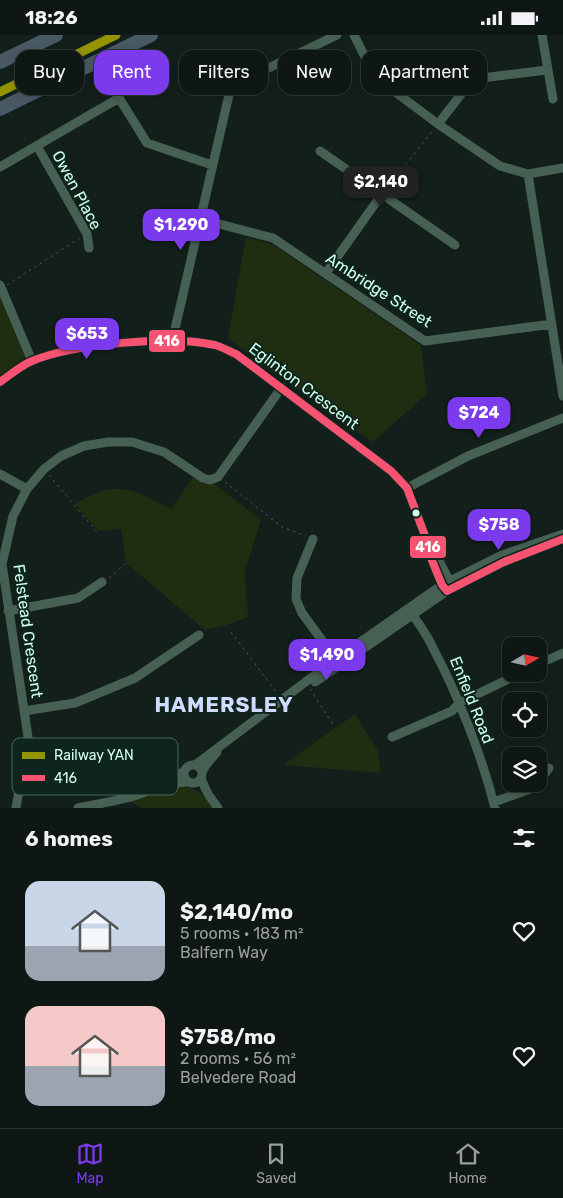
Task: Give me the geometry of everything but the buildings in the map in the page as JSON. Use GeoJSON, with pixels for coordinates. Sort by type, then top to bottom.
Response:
{"type":"FeatureCollection","features":[{"type":"Feature","properties":{"kind":"highway"},"geometry":{"type":"LineString","coordinates":[[0,62],[56,35]]}},
{"type":"Feature","properties":{"kind":"highway"},"geometry":{"type":"LineString","coordinates":[[84,68],[151,35]]}},
{"type":"Feature","properties":{"kind":"highway"},"geometry":{"type":"LineString","coordinates":[[0,109],[29,95]]}},
{"type":"Feature","properties":{"kind":"highway"},"geometry":{"type":"LineString","coordinates":[[0,119],[39,95]]}},
{"type":"Feature","properties":{"kind":"street"},"geometry":{"type":"LineString","coordinates":[[172,342],[231,86],[337,35]]}},
{"type":"Feature","properties":{"kind":"street"},"geometry":{"type":"LineString","coordinates":[[354,35],[375,77],[438,124],[500,166],[528,174],[563,168]]}},
{"type":"Feature","properties":{"kind":"street"},"geometry":{"type":"LineString","coordinates":[[542,35],[553,99]]}},
{"type":"Feature","properties":{"kind":"street"},"geometry":{"type":"LineString","coordinates":[[438,124],[473,79],[547,70]]}},
{"type":"Feature","properties":{"kind":"street"},"geometry":{"type":"LineString","coordinates":[[0,167],[119,98],[147,143],[212,165]]}},
{"type":"Feature","properties":{"kind":"street","name":"Owen Place"},"geometry":{"type":"LineString","coordinates":[[37,146],[87,234],[90,248]]}},
{"type":"Feature","properties":{"kind":"street"},"geometry":{"type":"LineString","coordinates":[[320,151],[455,245]]}},
{"type":"Feature","properties":{"kind":"street"},"geometry":{"type":"LineString","coordinates":[[528,174],[563,396]]}},
{"type":"Feature","properties":{"kind":"street"},"geometry":{"type":"LineString","coordinates":[[326,273],[378,191]]}},
{"type":"Feature","properties":{"kind":"street","name":"Ambridge Street"},"geometry":{"type":"LineString","coordinates":[[200,219],[273,238],[424,341],[552,323]]}},
{"type":"Feature","properties":{"kind":"street"},"geometry":{"type":"LineString","coordinates":[[1,287],[32,361]]}},
{"type":"Feature","properties":{"kind":"street","name":"Eglinton Crescent"},"geometry":{"type":"LineString","coordinates":[[0,382],[32,361],[64,352],[98,346],[172,342],[215,345],[236,353],[391,471],[407,488],[427,541],[429,553],[448,586]]}},
{"type":"Feature","properties":{"kind":"street"},"geometry":{"type":"LineString","coordinates":[[218,477],[282,387]]}},
{"type":"Feature","properties":{"kind":"street"},"geometry":{"type":"LineString","coordinates":[[407,488],[468,456],[563,418]]}},
{"type":"Feature","properties":{"kind":"street","name":"Felstead Crescent"},"geometry":{"type":"LineString","coordinates":[[28,738],[2,564],[13,516],[28,489],[44,469],[61,456],[84,446],[108,442],[132,442],[164,452],[203,478],[210,480],[218,477]]}},
{"type":"Feature","properties":{"kind":"street"},"geometry":{"type":"LineString","coordinates":[[0,475],[28,489]]}},
{"type":"Feature","properties":{"kind":"street"},"geometry":{"type":"LineString","coordinates":[[178,774],[184,772],[188,766],[194,765],[282,700],[448,586],[502,555],[563,534]]}},
{"type":"Feature","properties":{"kind":"street"},"geometry":{"type":"LineString","coordinates":[[313,539],[297,578],[296,599],[302,613],[338,661]]}},
{"type":"Feature","properties":{"kind":"street"},"geometry":{"type":"LineString","coordinates":[[448,586],[543,545],[563,539]]}},
{"type":"Feature","properties":{"kind":"street"},"geometry":{"type":"LineString","coordinates":[[8,611],[78,598],[102,582]]}},
{"type":"Feature","properties":{"kind":"street","name":"Enfield Road"},"geometry":{"type":"LineString","coordinates":[[411,612],[433,647],[459,703],[495,805]]}},
{"type":"Feature","properties":{"kind":"street"},"geometry":{"type":"LineString","coordinates":[[24,711],[75,703],[135,679],[200,635]]}},
{"type":"Feature","properties":{"kind":"street"},"geometry":{"type":"LineString","coordinates":[[548,660],[563,653]]}},
{"type":"Feature","properties":{"kind":"street"},"geometry":{"type":"LineString","coordinates":[[178,783],[195,783],[214,755],[308,687],[338,661]]}},
{"type":"Feature","properties":{"kind":"street"},"geometry":{"type":"LineString","coordinates":[[392,737],[452,711],[459,703],[502,682]]}},
{"type":"Feature","properties":{"kind":"street"},"geometry":{"type":"LineString","coordinates":[[194,765],[198,766],[208,794],[218,808]]}},
{"type":"Feature","properties":{"kind":"street"},"geometry":{"type":"LineString","coordinates":[[495,805],[536,787],[549,768]]}},
{"type":"Feature","properties":{"kind":"street"},"geometry":{"type":"LineString","coordinates":[[184,772],[184,777],[189,783],[208,794]]}},
{"type":"Feature","properties":{"kind":"street","name":"Felstead Crescent"},"geometry":{"type":"LineString","coordinates":[[16,808],[18,795]]}},
{"type":"Feature","properties":{"kind":"street"},"geometry":{"type":"LineString","coordinates":[[78,808],[114,804],[135,795]]}},
{"type":"Feature","properties":{"kind":"path"},"geometry":{"type":"LineString","coordinates":[[378,191],[400,172],[438,124]]}},
{"type":"Feature","properties":{"kind":"path"},"geometry":{"type":"LineString","coordinates":[[1,287],[87,234]]}},
{"type":"Feature","properties":{"kind":"path"},"geometry":{"type":"LineString","coordinates":[[44,469],[97,532]]}},
{"type":"Feature","properties":{"kind":"path"},"geometry":{"type":"LineString","coordinates":[[218,477],[282,527],[313,539]]}},
{"type":"Feature","properties":{"kind":"path"},"geometry":{"type":"LineString","coordinates":[[102,582],[110,578],[126,563]]}},
{"type":"Feature","properties":{"kind":"path"},"geometry":{"type":"LineString","coordinates":[[231,632],[282,700]]}},
{"type":"Feature","properties":{"kind":"path"},"geometry":{"type":"LineString","coordinates":[[308,687],[334,726]]}},
{"type":"Feature","properties":{"kind":"green space"},"geometry":{"type":"Polygon","coordinates":[[[246,237],[272,244],[421,345],[427,394],[373,442],[228,338],[246,237]]]}},
{"type":"Feature","properties":{"kind":"green space"},"geometry":{"type":"Polygon","coordinates":[[[0,285],[32,361],[0,383],[0,285]]]}},
{"type":"Feature","properties":{"kind":"green space"},"geometry":{"type":"Polygon","coordinates":[[[196,473],[216,485],[261,520],[245,572],[248,617],[227,625],[205,630],[126,563],[121,529],[98,531],[75,504],[102,491],[124,489],[146,496],[171,509],[196,473]]]}},
{"type":"Feature","properties":{"kind":"green space"},"geometry":{"type":"Polygon","coordinates":[[[355,714],[378,751],[381,773],[283,765],[355,714]]]}},
{"type":"Feature","properties":{"kind":"green space"},"geometry":{"type":"Polygon","coordinates":[[[178,787],[187,787],[197,791],[214,808],[142,808],[125,799],[138,795],[178,795],[178,787]]]}},
{"type":"Feature","properties":{"kind":"rail line","name":"YAN"},"geometry":{"type":"LineString","coordinates":[[0,92],[116,35]]}},
{"type":"Feature","properties":{"kind":"transit line","name":"416"},"geometry":{"type":"LineString","coordinates":[[0,382],[32,361],[72,350],[149,341],[196,342],[215,345],[236,354],[391,471],[407,488],[427,541],[429,553],[442,585],[447,591],[504,562],[563,539]]}},
{"type":"Feature","properties":{"kind":"district","name":"HAMERSLEY"},"geometry":{"type":"Point","coordinates":[224,704]}}]}
